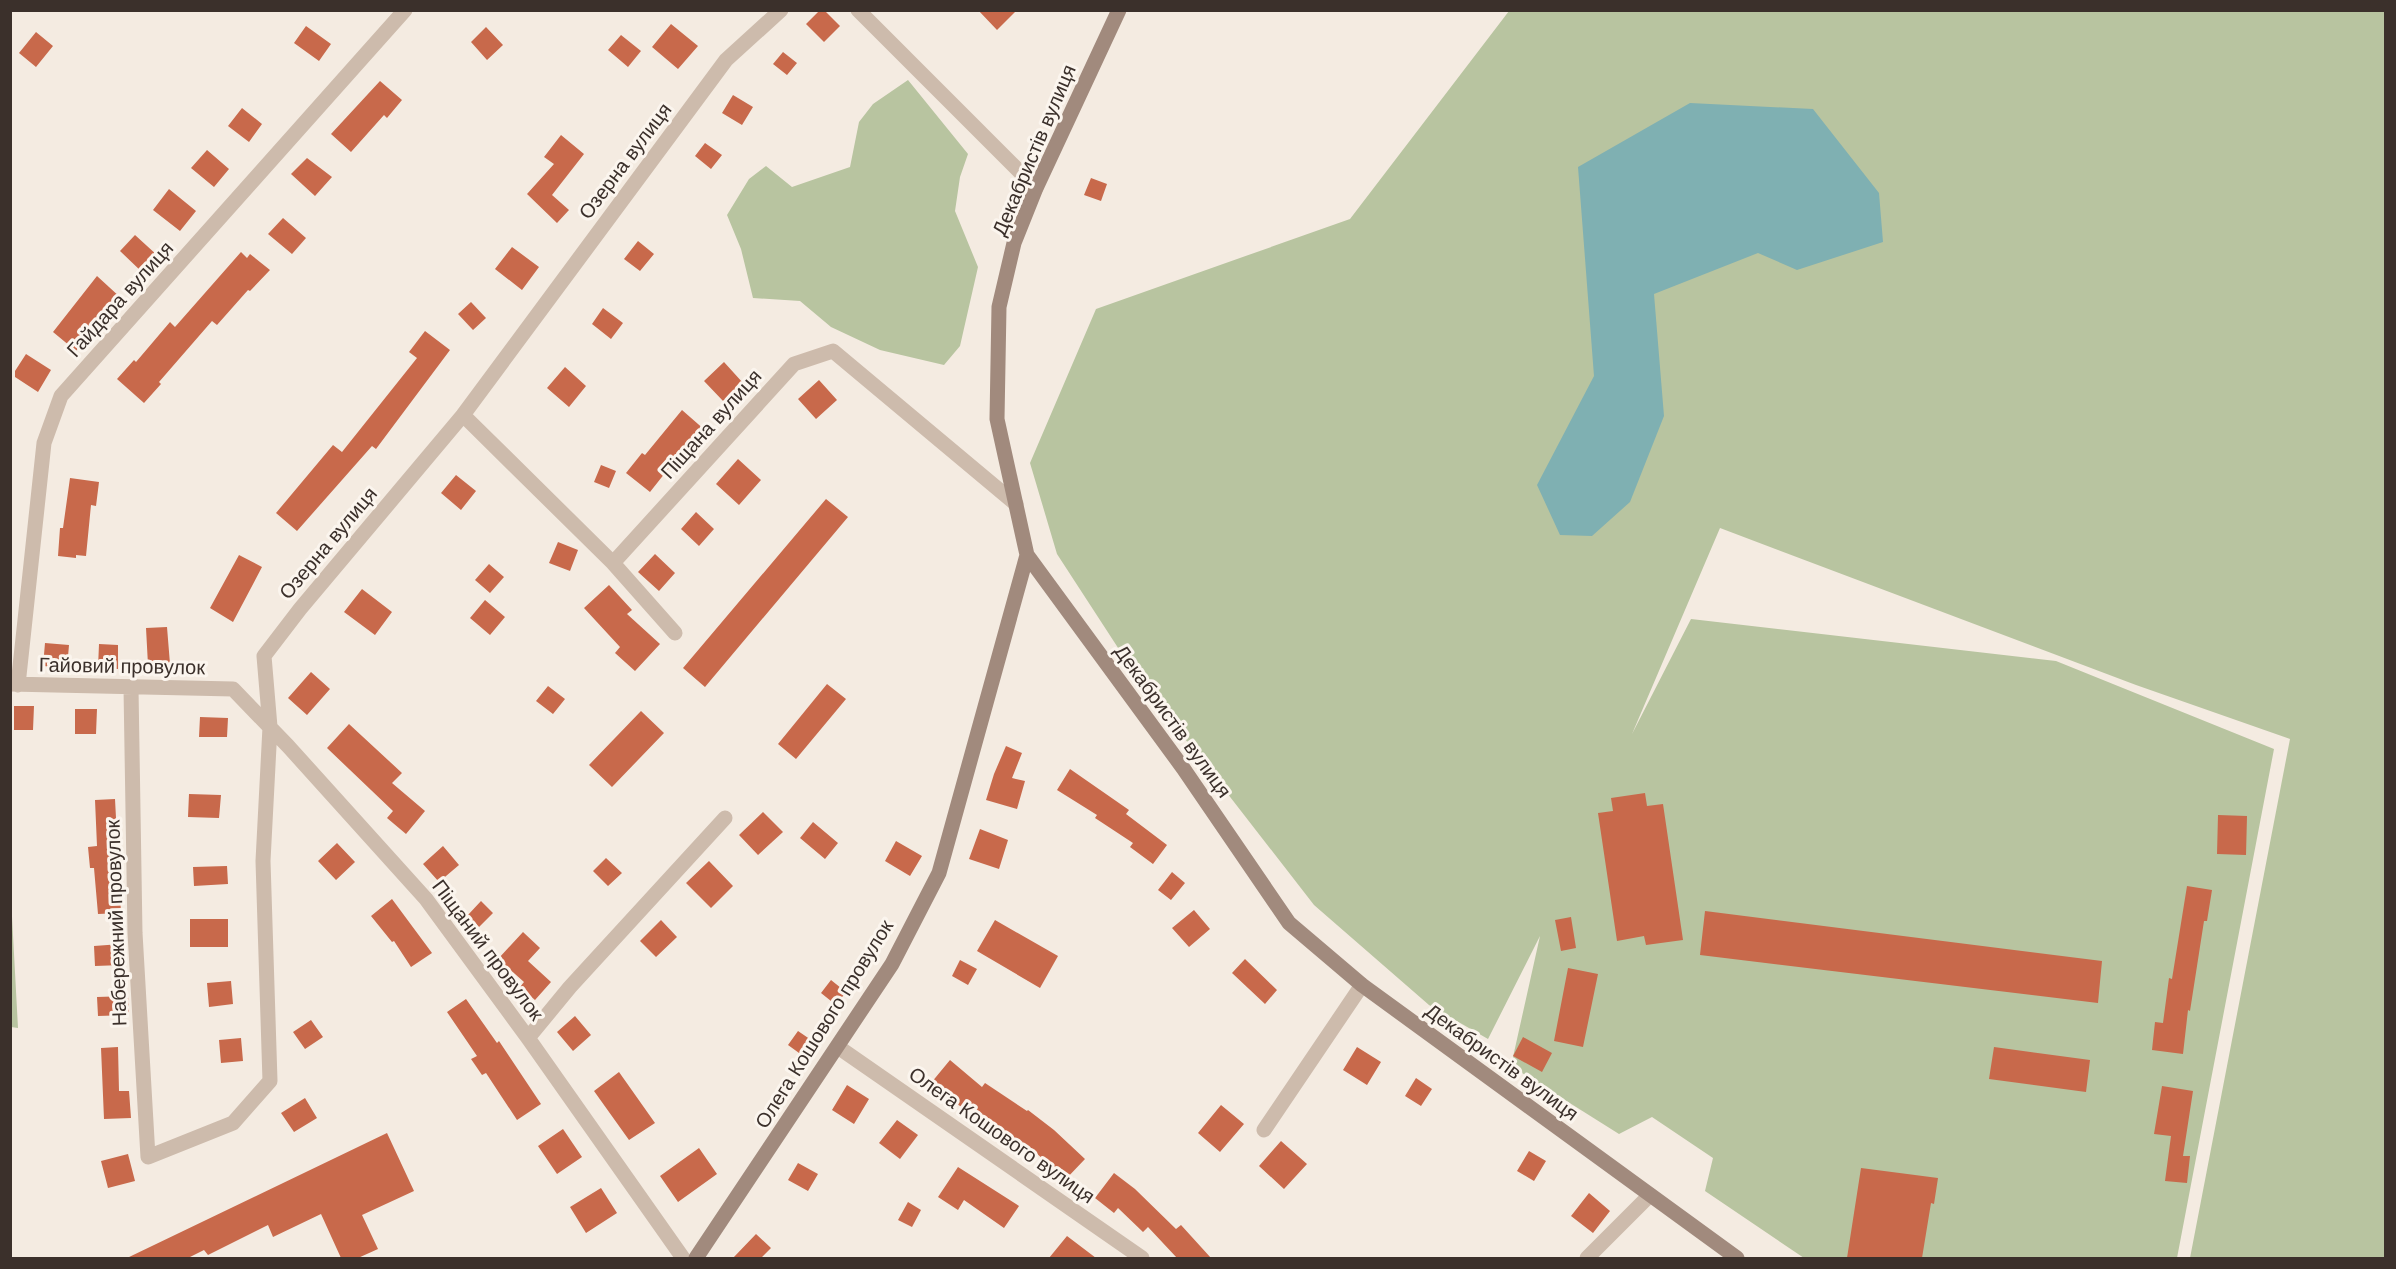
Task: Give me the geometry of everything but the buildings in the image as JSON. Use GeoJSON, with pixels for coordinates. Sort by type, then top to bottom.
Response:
{"type":"FeatureCollection","features":[{"type":"Feature","properties":{"kind":"street","name":"Гайдара вулиця"},"geometry":{"type":"LineString","coordinates":[[14,684],[44,443],[61,396],[405,10]]}},
{"type":"Feature","properties":{"kind":"street","name":"Озерна вулиця"},"geometry":{"type":"LineString","coordinates":[[148,1157],[233,1123],[270,1081],[263,861],[270,728],[264,656],[300,609],[463,415],[726,60],[781,10]]}},
{"type":"Feature","properties":{"kind":"street"},"geometry":{"type":"LineString","coordinates":[[858,10],[1036,188]]}},
{"type":"Feature","properties":{"kind":"street","name":"Декабристів вулиця"},"geometry":{"type":"LineString","coordinates":[[1119,10],[1036,188],[1014,243],[999,307],[997,419],[1027,555],[1183,768],[1289,923],[1362,985],[1737,1258]]}},
{"type":"Feature","properties":{"kind":"street","name":"Піщана вулиця"},"geometry":{"type":"LineString","coordinates":[[614,563],[794,364],[833,351],[1016,504]]}},
{"type":"Feature","properties":{"kind":"street"},"geometry":{"type":"LineString","coordinates":[[463,415],[614,563],[675,633]]}},
{"type":"Feature","properties":{"kind":"street","name":"Олега Кошового провулок"},"geometry":{"type":"LineString","coordinates":[[696,1258],[892,964],[939,873],[1027,555]]}},
{"type":"Feature","properties":{"kind":"street","name":"Гайовий провулок"},"geometry":{"type":"LineString","coordinates":[[14,684],[232,689]]}},
{"type":"Feature","properties":{"kind":"street","name":"Набережний провулок"},"geometry":{"type":"LineString","coordinates":[[131,688],[135,933],[148,1157]]}},
{"type":"Feature","properties":{"kind":"street","name":"Піщаний провулок"},"geometry":{"type":"LineString","coordinates":[[232,689],[426,899],[528,1038],[683,1258]]}},
{"type":"Feature","properties":{"kind":"street"},"geometry":{"type":"LineString","coordinates":[[528,1038],[570,987],[725,818]]}},
{"type":"Feature","properties":{"kind":"street"},"geometry":{"type":"LineString","coordinates":[[1264,1130],[1362,985]]}},
{"type":"Feature","properties":{"kind":"street","name":"Олега Кошового вулиця"},"geometry":{"type":"LineString","coordinates":[[838,1047],[1142,1258]]}},
{"type":"Feature","properties":{"kind":"street"},"geometry":{"type":"LineString","coordinates":[[1587,1258],[1650,1195]]}},
{"type":"Feature","properties":{"kind":"green space"},"geometry":{"type":"Polygon","coordinates":[[[1509,11],[2385,11],[2385,1258],[2190,1258],[2290,739],[2136,685],[1720,528],[1632,734],[1691,619],[2056,661],[2274,749],[2177,1258],[1804,1258],[1705,1191],[1713,1158],[1652,1117],[1619,1134],[1511,1066],[1540,936],[1488,1039],[1429,1005],[1314,905],[1137,677],[1057,554],[1030,463],[1096,309],[1350,219],[1509,11]]]}},
{"type":"Feature","properties":{"kind":"green space"},"geometry":{"type":"Polygon","coordinates":[[[908,80],[968,154],[960,177],[955,211],[978,267],[960,346],[944,365],[880,350],[831,327],[800,301],[753,298],[741,249],[727,215],[749,179],[766,166],[792,187],[850,167],[859,122],[873,104],[908,80]]]}},
{"type":"Feature","properties":{"kind":"green space"},"geometry":{"type":"Polygon","coordinates":[[[11,898],[18,1028],[11,1027],[11,898]]]}},
{"type":"Feature","properties":{"kind":"water"},"geometry":{"type":"Polygon","coordinates":[[[1690,103],[1813,109],[1879,193],[1883,242],[1797,270],[1758,253],[1654,294],[1664,416],[1630,502],[1592,536],[1560,535],[1537,485],[1594,376],[1578,167],[1690,103]]]}}]}
